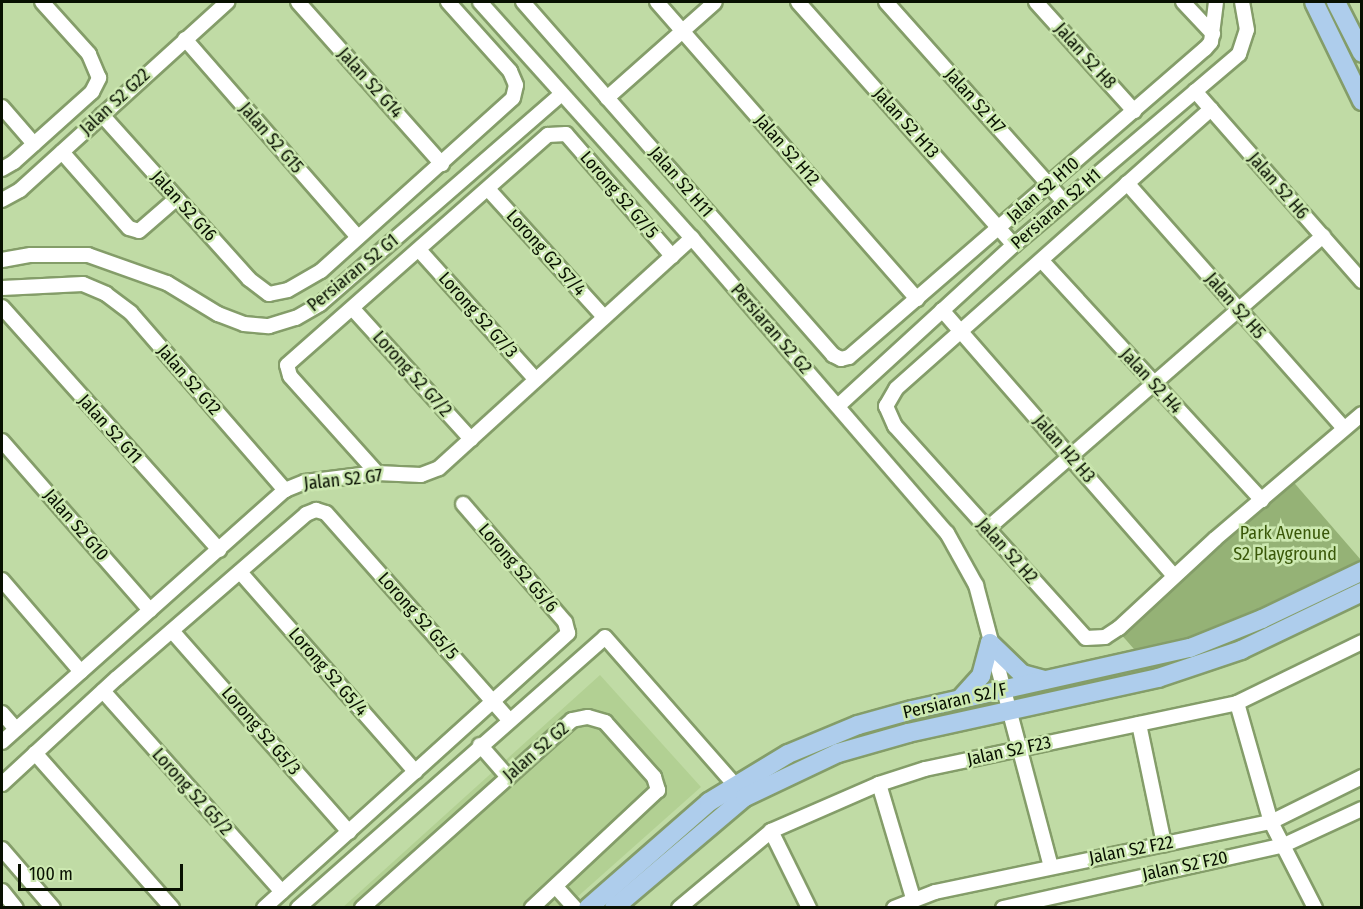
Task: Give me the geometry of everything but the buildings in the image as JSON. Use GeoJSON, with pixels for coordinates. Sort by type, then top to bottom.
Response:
{"type":"FeatureCollection","features":[{"type":"Feature","properties":{"kind":"main road"},"geometry":{"type":"LineString","coordinates":[[1314,2],[1362,101]]}},
{"type":"Feature","properties":{"kind":"main road"},"geometry":{"type":"LineString","coordinates":[[1336,2],[1362,53]]}},
{"type":"Feature","properties":{"kind":"main road","name":"Persiaran S2/F"},"geometry":{"type":"LineString","coordinates":[[603,905],[739,791],[788,754],[858,725],[961,698],[1048,681],[1190,648],[1271,615],[1362,571]]}},
{"type":"Feature","properties":{"kind":"main road","name":"Persiaran S2/F"},"geometry":{"type":"LineString","coordinates":[[739,791],[838,753],[1008,710],[1158,678],[1241,650],[1362,592]]}},
{"type":"Feature","properties":{"kind":"main road"},"geometry":{"type":"LineString","coordinates":[[961,698],[981,676],[990,643],[1022,674],[1048,681]]}},
{"type":"Feature","properties":{"kind":"street"},"geometry":{"type":"LineString","coordinates":[[2,169],[34,144],[92,92],[99,78],[89,54],[42,2]]}},
{"type":"Feature","properties":{"kind":"street","name":"Jalan S2 G22"},"geometry":{"type":"LineString","coordinates":[[2,200],[20,190],[227,2]]}},
{"type":"Feature","properties":{"kind":"street","name":"Jalan S2 G14"},"geometry":{"type":"LineString","coordinates":[[298,2],[442,164]]}},
{"type":"Feature","properties":{"kind":"street"},"geometry":{"type":"LineString","coordinates":[[358,237],[513,98],[516,85],[510,71],[448,2]]}},
{"type":"Feature","properties":{"kind":"street","name":"Persiaran S2 G2"},"geometry":{"type":"LineString","coordinates":[[480,2],[692,238],[947,533],[976,585],[1002,691],[1020,748],[1051,866]]}},
{"type":"Feature","properties":{"kind":"street","name":"Jalan S2 H11"},"geometry":{"type":"LineString","coordinates":[[523,2],[833,355],[841,359]]}},
{"type":"Feature","properties":{"kind":"street","name":"Jalan S2 H12"},"geometry":{"type":"LineString","coordinates":[[657,2],[917,299]]}},
{"type":"Feature","properties":{"kind":"street"},"geometry":{"type":"LineString","coordinates":[[607,98],[715,2]]}},
{"type":"Feature","properties":{"kind":"street","name":"Jalan S2 H13"},"geometry":{"type":"LineString","coordinates":[[798,2],[1014,245]]}},
{"type":"Feature","properties":{"kind":"street","name":"Jalan S2 H7"},"geometry":{"type":"LineString","coordinates":[[886,2],[1064,202]]}},
{"type":"Feature","properties":{"kind":"street","name":"Jalan S2 H8"},"geometry":{"type":"LineString","coordinates":[[1036,2],[1134,111]]}},
{"type":"Feature","properties":{"kind":"street"},"geometry":{"type":"LineString","coordinates":[[1183,2],[1213,34]]}},
{"type":"Feature","properties":{"kind":"street"},"geometry":{"type":"LineString","coordinates":[[1213,34],[1216,2]]}},
{"type":"Feature","properties":{"kind":"street","name":"Persiaran S2 H1"},"geometry":{"type":"LineString","coordinates":[[838,406],[1014,245],[1239,54],[1245,42],[1242,2]]}},
{"type":"Feature","properties":{"kind":"street","name":"Jalan S2 H10"},"geometry":{"type":"LineString","coordinates":[[841,359],[849,357],[1205,49],[1213,34]]}},
{"type":"Feature","properties":{"kind":"street","name":"Jalan S2 G15"},"geometry":{"type":"LineString","coordinates":[[184,39],[358,237]]}},
{"type":"Feature","properties":{"kind":"street","name":"Jalan S2 H6"},"geometry":{"type":"LineString","coordinates":[[1195,91],[1362,281]]}},
{"type":"Feature","properties":{"kind":"street","name":"Persiaran S2 G1"},"geometry":{"type":"LineString","coordinates":[[2,260],[31,255],[88,255],[167,283],[218,314],[244,324],[269,326],[296,318],[320,304],[562,94]]}},
{"type":"Feature","properties":{"kind":"street"},"geometry":{"type":"LineString","coordinates":[[2,107],[34,144]]}},
{"type":"Feature","properties":{"kind":"street"},"geometry":{"type":"LineString","coordinates":[[958,328],[1042,261],[1211,109]]}},
{"type":"Feature","properties":{"kind":"street","name":"Jalan S2 G16"},"geometry":{"type":"LineString","coordinates":[[102,114],[249,279],[269,294],[303,285],[358,237]]}},
{"type":"Feature","properties":{"kind":"street","name":"Lorong S2 G7/5"},"geometry":{"type":"LineString","coordinates":[[488,189],[548,135],[567,134],[672,256]]}},
{"type":"Feature","properties":{"kind":"street"},"geometry":{"type":"LineString","coordinates":[[62,152],[129,228],[139,231],[177,198]]}},
{"type":"Feature","properties":{"kind":"street","name":"Jalan S2 H5"},"geometry":{"type":"LineString","coordinates":[[1127,183],[1344,428]]}},
{"type":"Feature","properties":{"kind":"street"},"geometry":{"type":"LineString","coordinates":[[377,473],[287,369],[488,189]]}},
{"type":"Feature","properties":{"kind":"street","name":"Lorong G2 S7/4"},"geometry":{"type":"LineString","coordinates":[[488,189],[604,317]]}},
{"type":"Feature","properties":{"kind":"street"},"geometry":{"type":"LineString","coordinates":[[987,529],[1323,236]]}},
{"type":"Feature","properties":{"kind":"street","name":"Jalan S2 G7"},"geometry":{"type":"LineString","coordinates":[[2,742],[285,490],[305,482],[377,473],[403,476],[434,471],[692,238]]}},
{"type":"Feature","properties":{"kind":"street","name":"Lorong S2 G7/3"},"geometry":{"type":"LineString","coordinates":[[420,250],[536,380]]}},
{"type":"Feature","properties":{"kind":"street","name":"Jalan S2 H4"},"geometry":{"type":"LineString","coordinates":[[1042,261],[1262,500]]}},
{"type":"Feature","properties":{"kind":"street","name":"Jalan S2 G12"},"geometry":{"type":"LineString","coordinates":[[2,288],[83,284],[106,294],[130,313],[285,490]]}},
{"type":"Feature","properties":{"kind":"street","name":"Jalan S2 G11"},"geometry":{"type":"LineString","coordinates":[[2,307],[219,550]]}},
{"type":"Feature","properties":{"kind":"street","name":"Lorong S2 G7/2"},"geometry":{"type":"LineString","coordinates":[[353,309],[471,439]]}},
{"type":"Feature","properties":{"kind":"street","name":"Jalan H2 H3"},"geometry":{"type":"LineString","coordinates":[[942,310],[1174,576]]}},
{"type":"Feature","properties":{"kind":"street","name":"Jalan S2 H2"},"geometry":{"type":"LineString","coordinates":[[958,328],[896,389],[886,406],[905,437],[1086,638],[1105,637],[1119,628],[1174,576]]}},
{"type":"Feature","properties":{"kind":"street"},"geometry":{"type":"LineString","coordinates":[[1174,576],[1362,414]]}},
{"type":"Feature","properties":{"kind":"street","name":"Jalan S2 G10"},"geometry":{"type":"LineString","coordinates":[[2,441],[150,610]]}},
{"type":"Feature","properties":{"kind":"street","name":"Lorong S2 G5/6"},"geometry":{"type":"LineString","coordinates":[[463,504],[565,622],[568,633],[494,702]]}},
{"type":"Feature","properties":{"kind":"street","name":"Lorong S2 G5/5"},"geometry":{"type":"LineString","coordinates":[[240,572],[306,514],[316,510],[326,513],[509,720]]}},
{"type":"Feature","properties":{"kind":"street"},"geometry":{"type":"LineString","coordinates":[[2,784],[103,691],[240,572]]}},
{"type":"Feature","properties":{"kind":"street","name":"Lorong S2 G5/4"},"geometry":{"type":"LineString","coordinates":[[240,572],[416,772]]}},
{"type":"Feature","properties":{"kind":"street"},"geometry":{"type":"LineString","coordinates":[[2,580],[81,672]]}},
{"type":"Feature","properties":{"kind":"street","name":"Lorong S2 G5/3"},"geometry":{"type":"LineString","coordinates":[[172,631],[350,831]]}},
{"type":"Feature","properties":{"kind":"street"},"geometry":{"type":"LineString","coordinates":[[298,908],[605,637],[739,791]]}},
{"type":"Feature","properties":{"kind":"street","name":"Jalan S2 F23"},"geometry":{"type":"LineString","coordinates":[[679,908],[771,831],[879,784],[925,769],[1237,703],[1362,642]]}},
{"type":"Feature","properties":{"kind":"street","name":"Lorong S2 G5/2"},"geometry":{"type":"LineString","coordinates":[[103,691],[282,892]]}},
{"type":"Feature","properties":{"kind":"street"},"geometry":{"type":"LineString","coordinates":[[264,908],[494,702]]}},
{"type":"Feature","properties":{"kind":"street"},"geometry":{"type":"LineString","coordinates":[[1237,703],[1271,822],[1315,908]]}},
{"type":"Feature","properties":{"kind":"street"},"geometry":{"type":"LineString","coordinates":[[2,713],[16,729]]}},
{"type":"Feature","properties":{"kind":"street","name":"Jalan S2 G2"},"geometry":{"type":"LineString","coordinates":[[362,908],[572,720],[588,717],[605,722],[654,777],[658,790],[532,908]]}},
{"type":"Feature","properties":{"kind":"street"},"geometry":{"type":"LineString","coordinates":[[1139,723],[1164,843]]}},
{"type":"Feature","properties":{"kind":"street"},"geometry":{"type":"LineString","coordinates":[[480,745],[508,777]]}},
{"type":"Feature","properties":{"kind":"street"},"geometry":{"type":"LineString","coordinates":[[35,753],[172,908]]}},
{"type":"Feature","properties":{"kind":"street","name":"Jalan S2 F22"},"geometry":{"type":"LineString","coordinates":[[905,904],[1051,866],[1271,822],[1362,777]]}},
{"type":"Feature","properties":{"kind":"street"},"geometry":{"type":"LineString","coordinates":[[879,784],[905,904]]}},
{"type":"Feature","properties":{"kind":"street","name":"Jalan S2 F20"},"geometry":{"type":"LineString","coordinates":[[1004,908],[1284,845],[1362,809]]}},
{"type":"Feature","properties":{"kind":"street"},"geometry":{"type":"LineString","coordinates":[[771,831],[809,908]]}},
{"type":"Feature","properties":{"kind":"street"},"geometry":{"type":"LineString","coordinates":[[2,849],[53,908]]}},
{"type":"Feature","properties":{"kind":"street"},"geometry":{"type":"LineString","coordinates":[[556,887],[575,908]]}},
{"type":"Feature","properties":{"kind":"street"},"geometry":{"type":"LineString","coordinates":[[2,891],[16,908]]}},
{"type":"Feature","properties":{"kind":"shaded area"},"geometry":{"type":"Polygon","coordinates":[[[600,675],[701,787],[566,907],[342,908],[600,675]]]}},
{"type":"Feature","properties":{"kind":"green space","name":"Park Avenue S2 Playground"},"geometry":{"type":"Polygon","coordinates":[[[1290,478],[1361,560],[1187,645],[1141,657],[1119,632],[1290,478]]]}}]}
